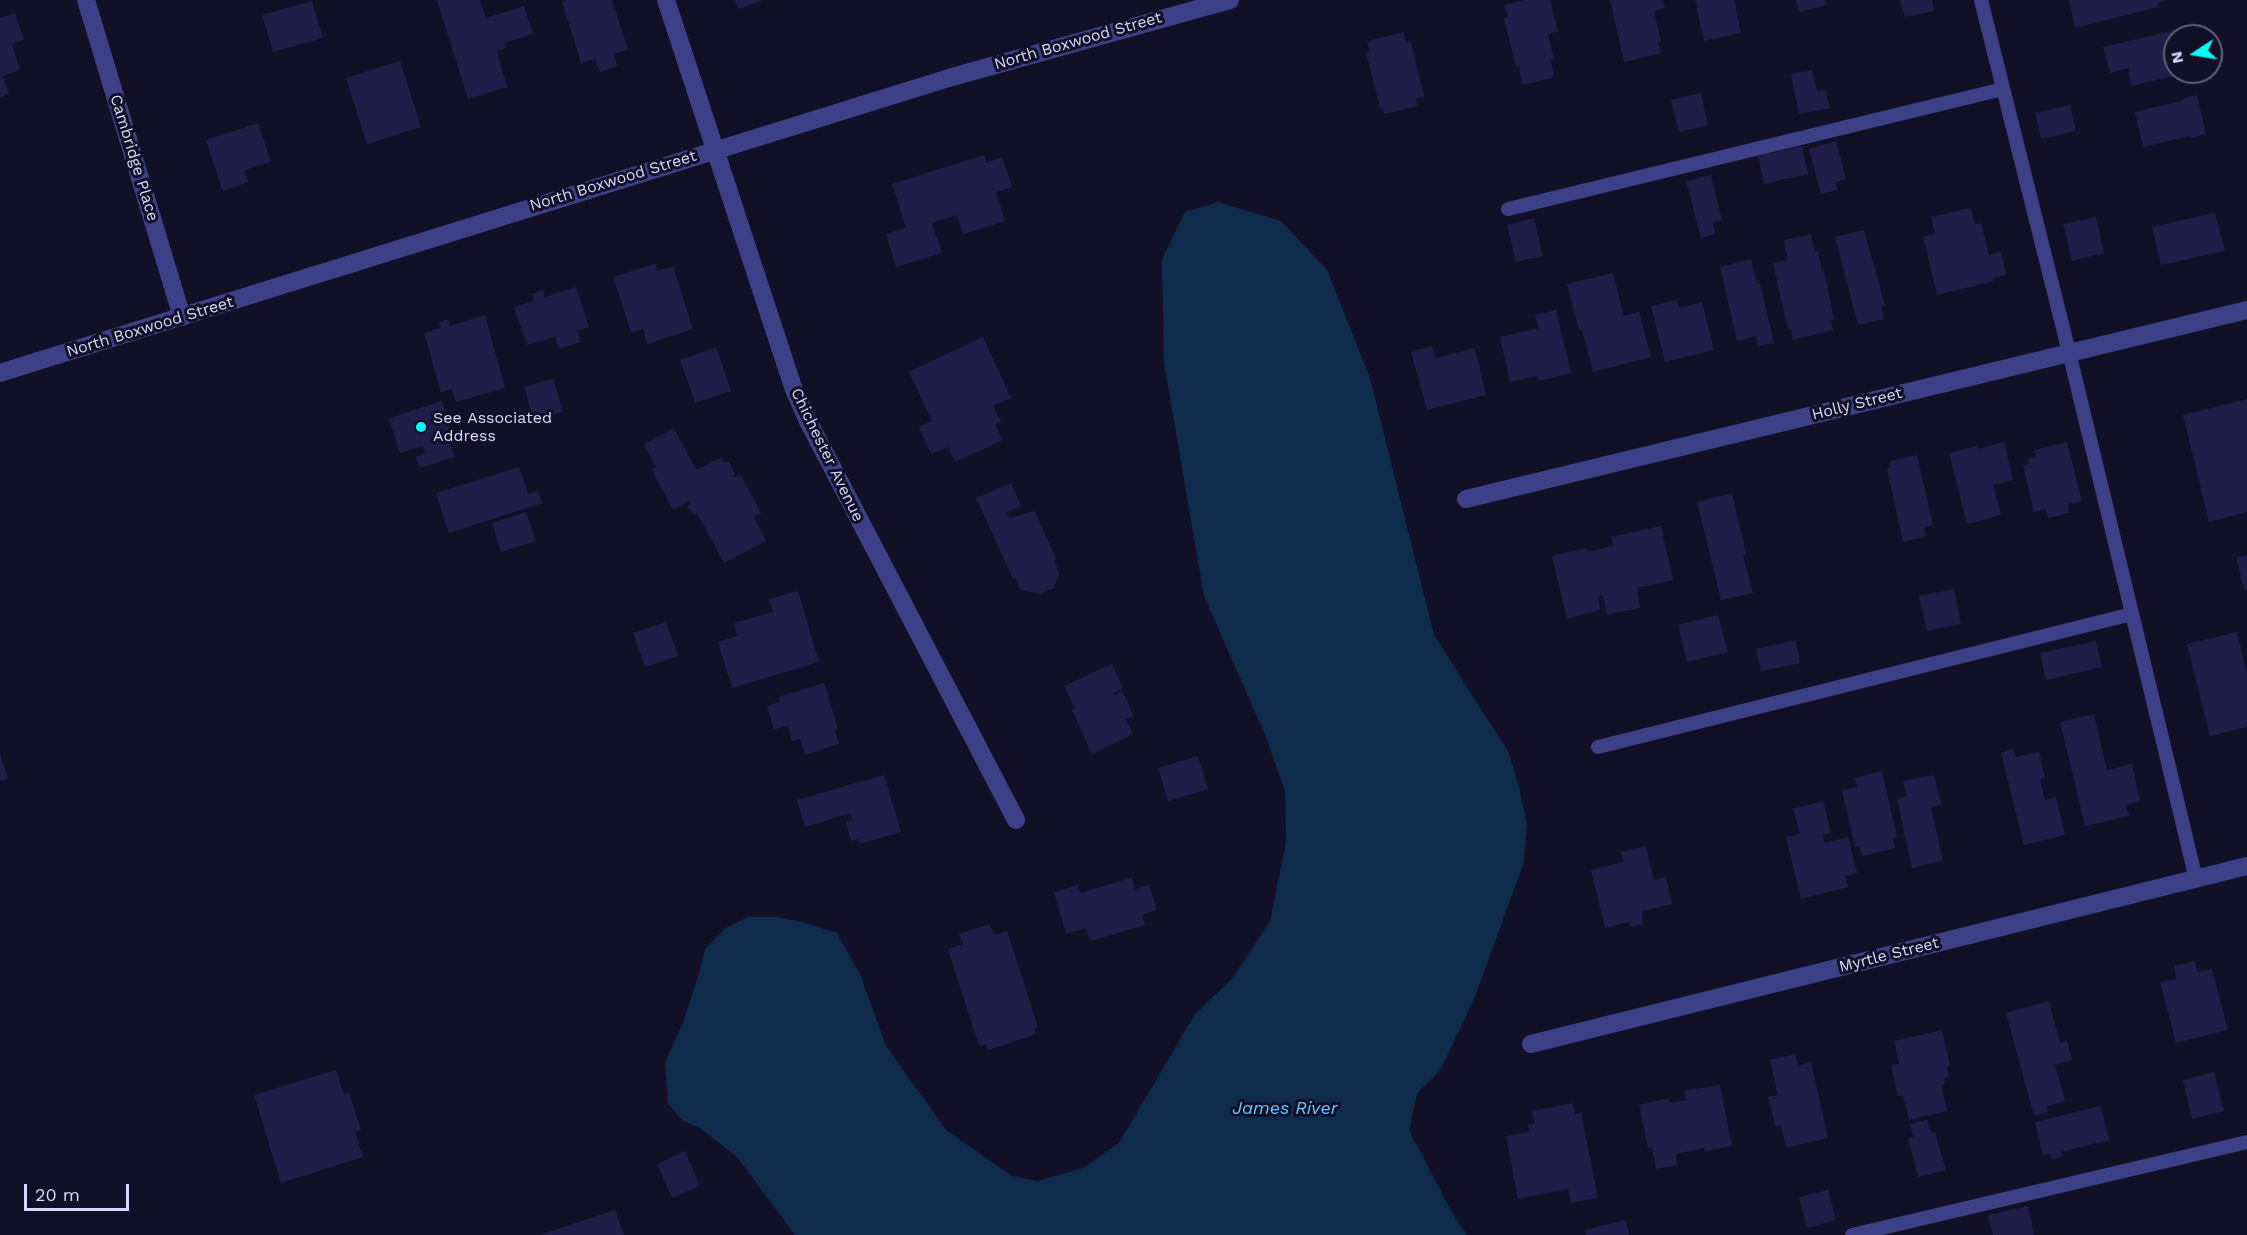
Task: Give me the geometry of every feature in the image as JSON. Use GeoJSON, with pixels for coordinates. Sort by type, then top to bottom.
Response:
{"type":"FeatureCollection","features":[{"type":"Feature","properties":{"kind":"street","name":"Cambridge Place"},"geometry":{"type":"LineString","coordinates":[[86,0],[182,317]]}},
{"type":"Feature","properties":{"kind":"street","name":"Chichester Avenue"},"geometry":{"type":"LineString","coordinates":[[666,0],[793,387],[807,421],[1016,820]]}},
{"type":"Feature","properties":{"kind":"street","name":"North Boxwood Street"},"geometry":{"type":"LineString","coordinates":[[0,373],[952,77],[1230,0]]}},
{"type":"Feature","properties":{"kind":"street","name":"Holly Street"},"geometry":{"type":"LineString","coordinates":[[1466,499],[2247,310]]}},
{"type":"Feature","properties":{"kind":"street","name":"Myrtle Street"},"geometry":{"type":"LineString","coordinates":[[1531,1044],[2247,866]]}},
{"type":"Feature","properties":{"kind":"lane"},"geometry":{"type":"LineString","coordinates":[[1981,0],[2069,352],[2196,879]]}},
{"type":"Feature","properties":{"kind":"lane"},"geometry":{"type":"LineString","coordinates":[[1508,209],[2003,89]]}},
{"type":"Feature","properties":{"kind":"lane"},"geometry":{"type":"LineString","coordinates":[[1598,747],[2132,615]]}},
{"type":"Feature","properties":{"kind":"lane"},"geometry":{"type":"LineString","coordinates":[[1852,1235],[2247,1142]]}},
{"type":"Feature","properties":{"kind":"water","name":"James River"},"geometry":{"type":"Polygon","coordinates":[[[1218,202],[1281,221],[1327,270],[1370,378],[1434,635],[1509,753],[1519,787],[1527,824],[1524,862],[1475,997],[1441,1069],[1417,1094],[1409,1130],[1450,1209],[1467,1235],[795,1235],[737,1157],[700,1128],[683,1121],[668,1104],[665,1063],[684,1020],[705,949],[726,928],[748,917],[776,917],[803,922],[837,933],[860,974],[886,1046],[946,1130],[1012,1176],[1038,1181],[1083,1168],[1119,1143],[1195,1014],[1231,980],[1270,921],[1286,843],[1285,791],[1266,737],[1204,596],[1164,363],[1162,259],[1185,212],[1218,202]]]}},
{"type":"Feature","properties":{"kind":"building"},"geometry":{"type":"Polygon","coordinates":[[[437,0],[480,0],[486,18],[524,6],[533,34],[504,43],[506,48],[497,51],[507,87],[468,99],[437,0]]]}},
{"type":"Feature","properties":{"kind":"building"},"geometry":{"type":"Polygon","coordinates":[[[566,0],[612,0],[628,50],[614,54],[617,66],[600,72],[595,59],[581,63],[562,2],[566,0]]]}},
{"type":"Feature","properties":{"kind":"building"},"geometry":{"type":"Polygon","coordinates":[[[735,0],[764,0],[738,9],[735,0]]]}},
{"type":"Feature","properties":{"kind":"building"},"geometry":{"type":"Polygon","coordinates":[[[1524,0],[1550,0],[1558,31],[1548,34],[1554,59],[1551,60],[1554,77],[1523,85],[1519,66],[1516,67],[1504,18],[1508,17],[1504,5],[1524,0]]]}},
{"type":"Feature","properties":{"kind":"building"},"geometry":{"type":"Polygon","coordinates":[[[1610,0],[1663,0],[1665,8],[1654,11],[1661,41],[1658,42],[1661,53],[1624,62],[1610,0]]]}},
{"type":"Feature","properties":{"kind":"building"},"geometry":{"type":"Polygon","coordinates":[[[1695,0],[1734,0],[1741,33],[1704,41],[1695,0]]]}},
{"type":"Feature","properties":{"kind":"building"},"geometry":{"type":"Polygon","coordinates":[[[1796,0],[1825,0],[1827,5],[1799,12],[1796,0]]]}},
{"type":"Feature","properties":{"kind":"building"},"geometry":{"type":"Polygon","coordinates":[[[1900,0],[1932,0],[1934,11],[1905,17],[1900,0]]]}},
{"type":"Feature","properties":{"kind":"building"},"geometry":{"type":"Polygon","coordinates":[[[2069,0],[2166,1],[2158,3],[2158,7],[2075,28],[2069,0]]]}},
{"type":"Feature","properties":{"kind":"building"},"geometry":{"type":"Polygon","coordinates":[[[312,1],[323,38],[273,52],[262,15],[312,1]]]}},
{"type":"Feature","properties":{"kind":"building"},"geometry":{"type":"Polygon","coordinates":[[[15,13],[24,40],[12,44],[20,70],[3,76],[9,94],[0,97],[0,18],[15,13]]]}},
{"type":"Feature","properties":{"kind":"building"},"geometry":{"type":"Polygon","coordinates":[[[1404,32],[1406,43],[1411,42],[1424,97],[1416,98],[1417,106],[1384,114],[1383,107],[1380,108],[1366,53],[1369,52],[1367,41],[1404,32]]]}},
{"type":"Feature","properties":{"kind":"building"},"geometry":{"type":"Polygon","coordinates":[[[2163,33],[2163,78],[2131,86],[2128,68],[2110,73],[2103,47],[2163,33]]]}},
{"type":"Feature","properties":{"kind":"building"},"geometry":{"type":"Polygon","coordinates":[[[400,61],[421,127],[367,144],[346,78],[400,61]]]}},
{"type":"Feature","properties":{"kind":"building"},"geometry":{"type":"Polygon","coordinates":[[[1812,70],[1817,91],[1825,89],[1830,108],[1799,114],[1791,74],[1812,70]]]}},
{"type":"Feature","properties":{"kind":"building"},"geometry":{"type":"Polygon","coordinates":[[[1701,93],[1708,125],[1679,132],[1671,100],[1701,93]]]}},
{"type":"Feature","properties":{"kind":"building"},"geometry":{"type":"Polygon","coordinates":[[[2197,95],[2206,134],[2143,147],[2135,112],[2182,101],[2181,99],[2197,95]]]}},
{"type":"Feature","properties":{"kind":"building"},"geometry":{"type":"Polygon","coordinates":[[[2070,105],[2076,131],[2041,139],[2035,113],[2070,105]]]}},
{"type":"Feature","properties":{"kind":"building"},"geometry":{"type":"Polygon","coordinates":[[[258,123],[271,162],[244,170],[248,182],[223,191],[206,140],[258,123]]]}},
{"type":"Feature","properties":{"kind":"building"},"geometry":{"type":"Polygon","coordinates":[[[1836,141],[1846,179],[1835,182],[1838,190],[1821,194],[1809,149],[1836,141]]]}},
{"type":"Feature","properties":{"kind":"building"},"geometry":{"type":"Polygon","coordinates":[[[1802,146],[1808,174],[1764,184],[1758,156],[1802,146]]]}},
{"type":"Feature","properties":{"kind":"building"},"geometry":{"type":"Polygon","coordinates":[[[984,155],[986,163],[1002,157],[1012,187],[996,192],[1005,221],[963,234],[957,215],[932,223],[942,253],[896,267],[886,234],[906,228],[892,184],[984,155]]]}},
{"type":"Feature","properties":{"kind":"building"},"geometry":{"type":"Polygon","coordinates":[[[1711,175],[1722,220],[1713,222],[1715,234],[1701,238],[1686,181],[1711,175]]]}},
{"type":"Feature","properties":{"kind":"building"},"geometry":{"type":"Polygon","coordinates":[[[1971,208],[1975,224],[1981,223],[1989,255],[2001,251],[2006,275],[1993,278],[1994,281],[1937,295],[1923,237],[1935,234],[1931,217],[1971,208]]]}},
{"type":"Feature","properties":{"kind":"building"},"geometry":{"type":"Polygon","coordinates":[[[2215,213],[2225,251],[2161,265],[2152,227],[2215,213]]]}},
{"type":"Feature","properties":{"kind":"building"},"geometry":{"type":"Polygon","coordinates":[[[2096,217],[2104,253],[2072,261],[2063,224],[2096,217]]]}},
{"type":"Feature","properties":{"kind":"building"},"geometry":{"type":"Polygon","coordinates":[[[1534,218],[1543,256],[1516,262],[1507,225],[1534,218]]]}},
{"type":"Feature","properties":{"kind":"building"},"geometry":{"type":"Polygon","coordinates":[[[1864,230],[1885,305],[1881,306],[1884,319],[1858,325],[1835,237],[1864,230]]]}},
{"type":"Feature","properties":{"kind":"building"},"geometry":{"type":"Polygon","coordinates":[[[1811,234],[1815,252],[1818,251],[1822,271],[1824,270],[1834,319],[1831,320],[1833,330],[1793,340],[1791,329],[1788,330],[1773,263],[1788,260],[1784,240],[1811,234]]]}},
{"type":"Feature","properties":{"kind":"building"},"geometry":{"type":"Polygon","coordinates":[[[1751,259],[1757,284],[1760,283],[1774,343],[1758,346],[1756,336],[1737,341],[1720,267],[1751,259]]]}},
{"type":"Feature","properties":{"kind":"building"},"geometry":{"type":"Polygon","coordinates":[[[655,264],[657,271],[673,266],[693,329],[647,344],[643,329],[631,333],[613,277],[655,264]]]}},
{"type":"Feature","properties":{"kind":"building"},"geometry":{"type":"Polygon","coordinates":[[[1613,273],[1624,316],[1639,312],[1651,357],[1593,372],[1567,284],[1613,273]]]}},
{"type":"Feature","properties":{"kind":"building"},"geometry":{"type":"Polygon","coordinates":[[[576,287],[589,327],[577,331],[581,342],[559,349],[555,337],[527,345],[514,307],[534,301],[532,294],[543,290],[545,297],[576,287]]]}},
{"type":"Feature","properties":{"kind":"building"},"geometry":{"type":"Polygon","coordinates":[[[1676,300],[1679,308],[1702,302],[1714,350],[1665,362],[1651,306],[1676,300]]]}},
{"type":"Feature","properties":{"kind":"building"},"geometry":{"type":"Polygon","coordinates":[[[1556,310],[1571,373],[1538,381],[1537,376],[1510,382],[1500,337],[1539,328],[1535,315],[1556,310]]]}},
{"type":"Feature","properties":{"kind":"building"},"geometry":{"type":"Polygon","coordinates":[[[485,315],[505,388],[456,402],[452,389],[441,392],[424,333],[441,328],[439,322],[449,319],[450,326],[485,315]]]}},
{"type":"Feature","properties":{"kind":"building"},"geometry":{"type":"Polygon","coordinates":[[[983,337],[1011,398],[993,406],[1001,422],[995,424],[1003,440],[955,462],[948,447],[931,454],[919,427],[932,421],[909,372],[983,337]]]}},
{"type":"Feature","properties":{"kind":"building"},"geometry":{"type":"Polygon","coordinates":[[[1432,346],[1435,358],[1475,348],[1486,395],[1427,410],[1411,352],[1432,346]]]}},
{"type":"Feature","properties":{"kind":"building"},"geometry":{"type":"Polygon","coordinates":[[[716,347],[731,391],[695,403],[680,360],[716,347]]]}},
{"type":"Feature","properties":{"kind":"building"},"geometry":{"type":"Polygon","coordinates":[[[553,378],[563,412],[534,421],[524,387],[553,378]]]}},
{"type":"Feature","properties":{"kind":"building"},"geometry":{"type":"Polygon","coordinates":[[[2247,399],[2247,512],[2209,522],[2183,415],[2247,399]]]}},
{"type":"Feature","properties":{"kind":"building","name":"See Associated Address"},"geometry":{"type":"Polygon","coordinates":[[[442,401],[453,436],[448,438],[455,457],[420,468],[416,457],[425,454],[423,446],[400,453],[389,418],[442,401]]]}},
{"type":"Feature","properties":{"kind":"building"},"geometry":{"type":"Polygon","coordinates":[[[674,428],[696,470],[722,457],[725,462],[729,462],[735,473],[733,478],[740,474],[761,513],[754,517],[766,541],[724,563],[698,515],[693,514],[688,507],[691,500],[673,510],[651,469],[656,467],[643,445],[674,428]]]}},
{"type":"Feature","properties":{"kind":"building"},"geometry":{"type":"Polygon","coordinates":[[[2004,442],[2013,480],[1993,485],[2001,515],[1967,524],[1949,453],[2004,442]]]}},
{"type":"Feature","properties":{"kind":"building"},"geometry":{"type":"Polygon","coordinates":[[[2067,442],[2082,501],[2068,504],[2069,513],[2048,518],[2046,509],[2034,512],[2023,465],[2029,464],[2027,459],[2036,457],[2034,450],[2067,442]]]}},
{"type":"Feature","properties":{"kind":"building"},"geometry":{"type":"Polygon","coordinates":[[[1917,455],[1933,525],[1924,528],[1926,536],[1903,542],[1887,469],[1891,467],[1890,461],[1917,455]]]}},
{"type":"Feature","properties":{"kind":"building"},"geometry":{"type":"Polygon","coordinates":[[[519,467],[528,494],[538,491],[542,503],[449,533],[436,493],[519,467]]]}},
{"type":"Feature","properties":{"kind":"building"},"geometry":{"type":"Polygon","coordinates":[[[1011,483],[1021,506],[1006,513],[1009,518],[1035,511],[1056,559],[1054,560],[1059,573],[1054,588],[1040,594],[1021,590],[1015,578],[1013,579],[976,498],[1011,483]]]}},
{"type":"Feature","properties":{"kind":"building"},"geometry":{"type":"Polygon","coordinates":[[[1732,493],[1746,554],[1743,555],[1753,593],[1721,600],[1697,502],[1732,493]]]}},
{"type":"Feature","properties":{"kind":"building"},"geometry":{"type":"Polygon","coordinates":[[[526,512],[536,541],[501,552],[492,523],[526,512]]]}},
{"type":"Feature","properties":{"kind":"building"},"geometry":{"type":"Polygon","coordinates":[[[1661,526],[1673,580],[1637,588],[1640,608],[1607,615],[1603,595],[1598,597],[1600,610],[1567,619],[1552,556],[1587,548],[1588,552],[1613,546],[1611,537],[1661,526]]]}},
{"type":"Feature","properties":{"kind":"building"},"geometry":{"type":"Polygon","coordinates":[[[2247,555],[2247,589],[2244,590],[2236,557],[2247,555]]]}},
{"type":"Feature","properties":{"kind":"building"},"geometry":{"type":"Polygon","coordinates":[[[1954,589],[1961,624],[1927,631],[1919,596],[1954,589]]]}},
{"type":"Feature","properties":{"kind":"building"},"geometry":{"type":"Polygon","coordinates":[[[798,591],[819,662],[732,688],[718,642],[737,636],[734,623],[773,612],[769,599],[798,591]]]}},
{"type":"Feature","properties":{"kind":"building"},"geometry":{"type":"Polygon","coordinates":[[[1718,615],[1728,652],[1687,662],[1678,625],[1718,615]]]}},
{"type":"Feature","properties":{"kind":"building"},"geometry":{"type":"Polygon","coordinates":[[[666,622],[678,656],[645,667],[633,633],[666,622]]]}},
{"type":"Feature","properties":{"kind":"building"},"geometry":{"type":"Polygon","coordinates":[[[2237,632],[2247,674],[2247,727],[2210,736],[2187,644],[2237,632]]]}},
{"type":"Feature","properties":{"kind":"building"},"geometry":{"type":"Polygon","coordinates":[[[1796,640],[1800,663],[1761,671],[1756,649],[1796,640]]]}},
{"type":"Feature","properties":{"kind":"building"},"geometry":{"type":"Polygon","coordinates":[[[2096,641],[2102,667],[2046,680],[2040,653],[2096,641]]]}},
{"type":"Feature","properties":{"kind":"building"},"geometry":{"type":"Polygon","coordinates":[[[1112,664],[1123,688],[1113,693],[1114,695],[1122,691],[1134,716],[1126,719],[1133,734],[1092,754],[1064,686],[1112,664]]]}},
{"type":"Feature","properties":{"kind":"building"},"geometry":{"type":"Polygon","coordinates":[[[824,683],[838,729],[835,730],[839,744],[805,755],[800,739],[792,741],[788,725],[774,730],[767,706],[780,702],[778,697],[824,683]]]}},
{"type":"Feature","properties":{"kind":"building"},"geometry":{"type":"Polygon","coordinates":[[[2094,714],[2107,770],[2132,764],[2140,801],[2126,805],[2129,816],[2085,826],[2060,722],[2094,714]]]}},
{"type":"Feature","properties":{"kind":"building"},"geometry":{"type":"Polygon","coordinates":[[[2014,749],[2016,757],[2039,752],[2045,778],[2040,780],[2045,800],[2056,797],[2065,835],[2024,845],[2001,753],[2014,749]]]}},
{"type":"Feature","properties":{"kind":"building"},"geometry":{"type":"Polygon","coordinates":[[[0,753],[8,779],[0,781],[0,753]]]}},
{"type":"Feature","properties":{"kind":"building"},"geometry":{"type":"Polygon","coordinates":[[[1198,756],[1208,789],[1168,801],[1158,768],[1198,756]]]}},
{"type":"Feature","properties":{"kind":"building"},"geometry":{"type":"Polygon","coordinates":[[[1882,771],[1897,837],[1893,838],[1895,848],[1862,856],[1859,846],[1855,847],[1842,790],[1857,787],[1854,778],[1882,771]]]}},
{"type":"Feature","properties":{"kind":"building"},"geometry":{"type":"Polygon","coordinates":[[[884,775],[901,832],[860,844],[858,839],[851,841],[846,822],[853,820],[850,813],[805,827],[797,800],[884,775]]]}},
{"type":"Feature","properties":{"kind":"building"},"geometry":{"type":"Polygon","coordinates":[[[1934,775],[1941,804],[1931,807],[1943,861],[1912,868],[1897,799],[1907,796],[1903,781],[1934,775]]]}},
{"type":"Feature","properties":{"kind":"building"},"geometry":{"type":"Polygon","coordinates":[[[1823,801],[1831,833],[1823,835],[1825,843],[1848,837],[1857,873],[1845,876],[1848,887],[1801,899],[1786,837],[1800,834],[1793,809],[1823,801]]]}},
{"type":"Feature","properties":{"kind":"building"},"geometry":{"type":"Polygon","coordinates":[[[1646,846],[1654,880],[1666,877],[1672,904],[1642,911],[1643,924],[1630,927],[1629,922],[1605,928],[1591,870],[1623,862],[1621,852],[1646,846]]]}},
{"type":"Feature","properties":{"kind":"building"},"geometry":{"type":"Polygon","coordinates":[[[1132,877],[1135,889],[1149,885],[1157,910],[1142,915],[1145,925],[1090,941],[1086,928],[1066,934],[1054,892],[1078,885],[1081,893],[1132,877]]]}},
{"type":"Feature","properties":{"kind":"building"},"geometry":{"type":"Polygon","coordinates":[[[990,924],[994,935],[1007,931],[1038,1027],[1034,1029],[1036,1034],[988,1050],[986,1044],[979,1046],[948,949],[963,944],[959,934],[990,924]]]}},
{"type":"Feature","properties":{"kind":"building"},"geometry":{"type":"Polygon","coordinates":[[[2195,961],[2197,972],[2212,969],[2228,1030],[2176,1043],[2160,982],[2176,979],[2174,966],[2195,961]]]}},
{"type":"Feature","properties":{"kind":"building"},"geometry":{"type":"Polygon","coordinates":[[[2049,1001],[2060,1043],[2067,1041],[2072,1060],[2055,1065],[2065,1101],[2047,1106],[2048,1112],[2034,1116],[2006,1013],[2049,1001]]]}},
{"type":"Feature","properties":{"kind":"building"},"geometry":{"type":"Polygon","coordinates":[[[1942,1030],[1950,1066],[1947,1067],[1949,1076],[1944,1078],[1945,1084],[1941,1085],[1947,1111],[1909,1120],[1903,1095],[1898,1096],[1891,1065],[1899,1064],[1894,1041],[1942,1030]]]}},
{"type":"Feature","properties":{"kind":"building"},"geometry":{"type":"Polygon","coordinates":[[[1795,1054],[1798,1066],[1811,1062],[1828,1138],[1786,1148],[1781,1125],[1775,1126],[1768,1097],[1778,1095],[1770,1060],[1795,1054]]]}},
{"type":"Feature","properties":{"kind":"building"},"geometry":{"type":"Polygon","coordinates":[[[336,1070],[344,1095],[349,1093],[361,1130],[355,1132],[363,1157],[281,1183],[254,1095],[336,1070]]]}},
{"type":"Feature","properties":{"kind":"building"},"geometry":{"type":"Polygon","coordinates":[[[2214,1072],[2224,1111],[2192,1119],[2183,1080],[2214,1072]]]}},
{"type":"Feature","properties":{"kind":"building"},"geometry":{"type":"Polygon","coordinates":[[[1720,1085],[1732,1146],[1705,1151],[1704,1148],[1676,1154],[1677,1165],[1656,1169],[1652,1147],[1648,1148],[1639,1105],[1669,1098],[1670,1103],[1686,1100],[1684,1091],[1720,1085]]]}},
{"type":"Feature","properties":{"kind":"building"},"geometry":{"type":"Polygon","coordinates":[[[1573,1103],[1575,1114],[1581,1113],[1598,1198],[1571,1203],[1568,1189],[1518,1199],[1506,1136],[1529,1132],[1528,1125],[1535,1123],[1532,1111],[1573,1103]]]}},
{"type":"Feature","properties":{"kind":"building"},"geometry":{"type":"Polygon","coordinates":[[[2101,1106],[2109,1140],[2061,1152],[2062,1157],[2051,1159],[2050,1154],[2043,1155],[2035,1122],[2101,1106]]]}},
{"type":"Feature","properties":{"kind":"building"},"geometry":{"type":"Polygon","coordinates":[[[1927,1120],[1931,1133],[1935,1132],[1946,1170],[1918,1177],[1908,1138],[1913,1137],[1910,1124],[1927,1120]]]}},
{"type":"Feature","properties":{"kind":"building"},"geometry":{"type":"Polygon","coordinates":[[[685,1151],[700,1186],[672,1198],[657,1164],[685,1151]]]}},
{"type":"Feature","properties":{"kind":"building"},"geometry":{"type":"Polygon","coordinates":[[[1828,1190],[1836,1220],[1807,1228],[1799,1197],[1828,1190]]]}},
{"type":"Feature","properties":{"kind":"building"},"geometry":{"type":"Polygon","coordinates":[[[2028,1206],[2034,1235],[1993,1235],[1988,1215],[2028,1206]]]}},
{"type":"Feature","properties":{"kind":"building"},"geometry":{"type":"Polygon","coordinates":[[[615,1210],[624,1235],[540,1235],[615,1210]]]}},
{"type":"Feature","properties":{"kind":"building"},"geometry":{"type":"Polygon","coordinates":[[[1626,1220],[1629,1235],[1586,1235],[1585,1230],[1626,1220]]]}},
{"type":"Feature","properties":{"kind":"place","name":"See Associated Address"},"geometry":{"type":"Point","coordinates":[421,427]}}]}
